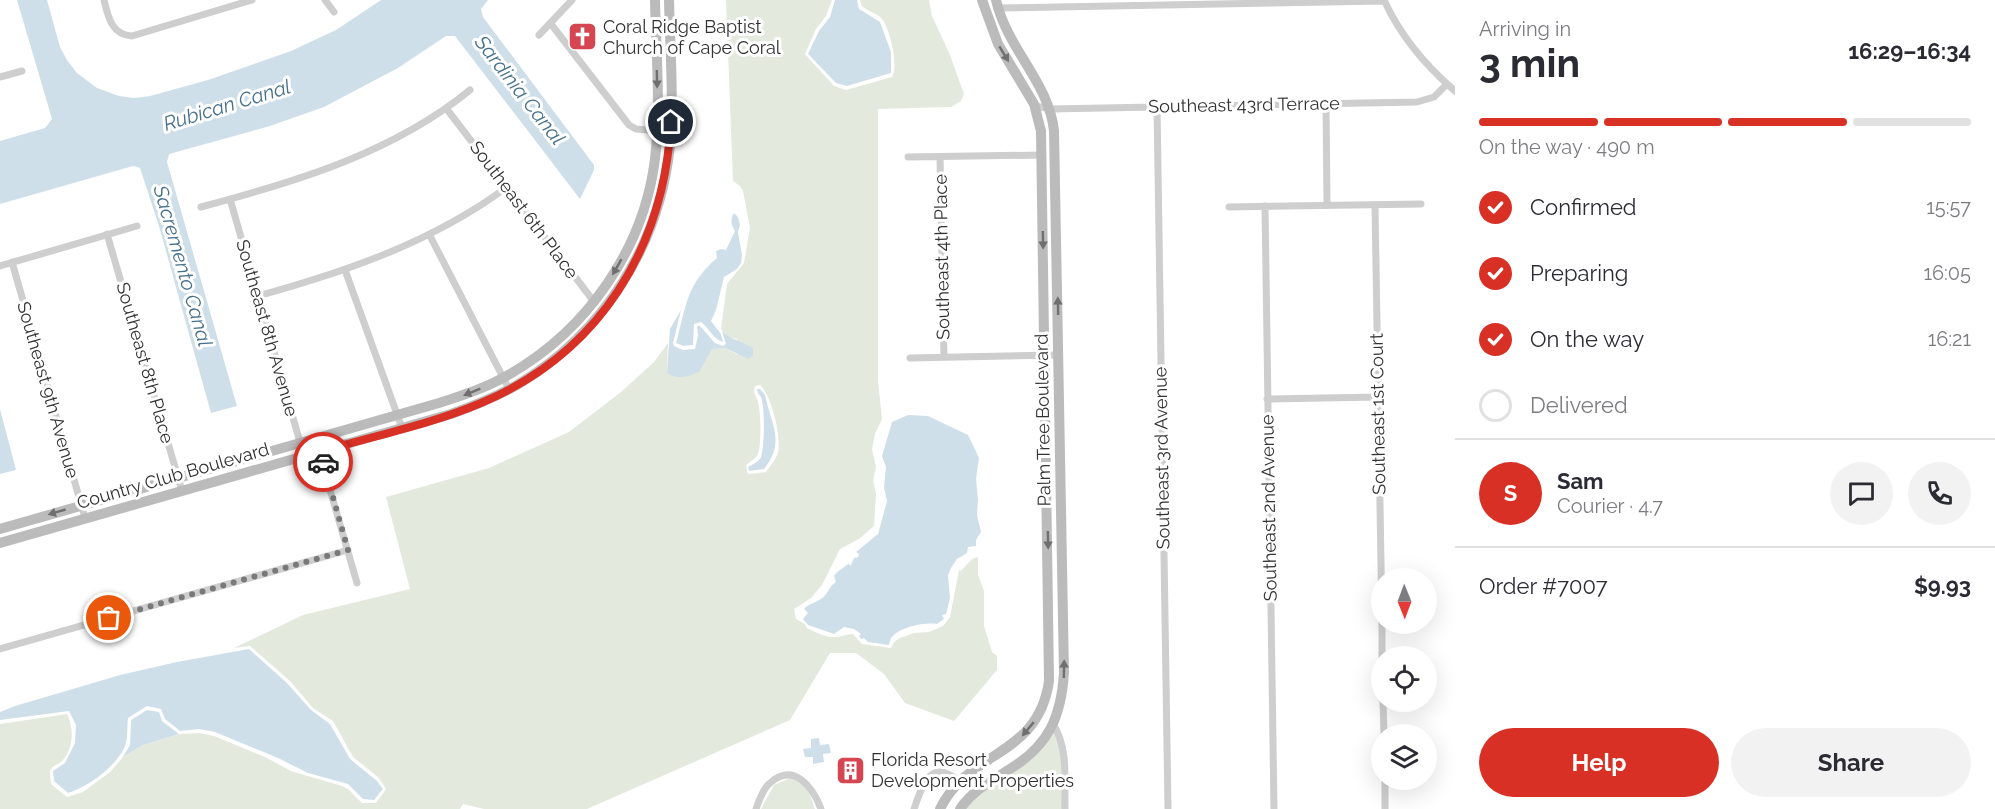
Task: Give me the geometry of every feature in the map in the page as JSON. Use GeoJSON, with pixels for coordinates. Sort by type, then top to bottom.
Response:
{"type":"FeatureCollection","features":[{"type":"Feature","properties":{"kind":"main road","name":"Country Club Boulevard"},"geometry":{"type":"LineString","coordinates":[[0,529],[465,395],[503,378],[541,353],[564,334],[594,302],[619,265],[639,221],[653,171],[657,132],[655,0]]}},
{"type":"Feature","properties":{"kind":"main road","name":"Country Club Boulevard"},"geometry":{"type":"LineString","coordinates":[[0,543],[460,411],[509,389],[553,360],[602,312],[626,278],[651,227],[664,181],[670,132],[669,0]]}},
{"type":"Feature","properties":{"kind":"main road","name":"Palm Tree Boulevard"},"geometry":{"type":"LineString","coordinates":[[940,809],[959,781],[1016,742],[1034,723],[1045,701],[1050,681],[1041,131],[1035,106],[1002,51],[982,0]]}},
{"type":"Feature","properties":{"kind":"main road","name":"Palm Tree Boulevard"},"geometry":{"type":"LineString","coordinates":[[960,809],[973,794],[1032,753],[1047,735],[1060,706],[1064,673],[1054,131],[1051,109],[1044,93],[1009,36],[997,4]]}},
{"type":"Feature","properties":{"kind":"main road"},"geometry":{"type":"LineString","coordinates":[[986,12],[997,4]]}},
{"type":"Feature","properties":{"kind":"main road"},"geometry":{"type":"LineString","coordinates":[[1042,156],[1055,156]]}},
{"type":"Feature","properties":{"kind":"main road"},"geometry":{"type":"LineString","coordinates":[[992,758],[1001,774]]}},
{"type":"Feature","properties":{"kind":"main road"},"geometry":{"type":"LineString","coordinates":[[959,781],[973,794]]}},
{"type":"Feature","properties":{"kind":"street"},"geometry":{"type":"LineString","coordinates":[[104,0],[111,23],[117,32],[124,36],[132,36],[252,0]]}},
{"type":"Feature","properties":{"kind":"street"},"geometry":{"type":"LineString","coordinates":[[326,0],[334,12]]}},
{"type":"Feature","properties":{"kind":"street"},"geometry":{"type":"LineString","coordinates":[[539,35],[572,0]]}},
{"type":"Feature","properties":{"kind":"street"},"geometry":{"type":"LineString","coordinates":[[997,4],[1384,1],[1397,25],[1415,50],[1455,91]]}},
{"type":"Feature","properties":{"kind":"street"},"geometry":{"type":"LineString","coordinates":[[551,24],[629,125],[636,129],[670,132]]}},
{"type":"Feature","properties":{"kind":"street"},"geometry":{"type":"LineString","coordinates":[[0,77],[22,71]]}},
{"type":"Feature","properties":{"kind":"street","name":"Southeast 43rd Terrace"},"geometry":{"type":"LineString","coordinates":[[1035,106],[1051,109],[1426,101],[1434,97],[1447,84]]}},
{"type":"Feature","properties":{"kind":"street"},"geometry":{"type":"LineString","coordinates":[[201,207],[289,183],[351,160],[411,129],[470,90]]}},
{"type":"Feature","properties":{"kind":"street"},"geometry":{"type":"LineString","coordinates":[[1326,103],[1327,205]]}},
{"type":"Feature","properties":{"kind":"street","name":"Southeast 3rd Avenue"},"geometry":{"type":"LineString","coordinates":[[1157,106],[1168,809]]}},
{"type":"Feature","properties":{"kind":"street","name":"Southeast 6th Place"},"geometry":{"type":"LineString","coordinates":[[446,108],[602,312]]}},
{"type":"Feature","properties":{"kind":"street"},"geometry":{"type":"LineString","coordinates":[[908,157],[1042,156]]}},
{"type":"Feature","properties":{"kind":"street","name":"Southeast 4th Place"},"geometry":{"type":"LineString","coordinates":[[940,157],[944,357]]}},
{"type":"Feature","properties":{"kind":"street"},"geometry":{"type":"LineString","coordinates":[[258,296],[345,270],[429,234],[479,206],[507,187]]}},
{"type":"Feature","properties":{"kind":"street","name":"Southeast 8th Avenue"},"geometry":{"type":"LineString","coordinates":[[230,199],[304,456]]}},
{"type":"Feature","properties":{"kind":"street"},"geometry":{"type":"LineString","coordinates":[[1229,207],[1421,204]]}},
{"type":"Feature","properties":{"kind":"street","name":"Southeast 1st Court"},"geometry":{"type":"LineString","coordinates":[[1375,205],[1381,568]]}},
{"type":"Feature","properties":{"kind":"street","name":"Southeast 2nd Avenue"},"geometry":{"type":"LineString","coordinates":[[1265,206],[1274,809]]}},
{"type":"Feature","properties":{"kind":"street"},"geometry":{"type":"LineString","coordinates":[[0,266],[137,226]]}},
{"type":"Feature","properties":{"kind":"street","name":"Southeast 8th Place"},"geometry":{"type":"LineString","coordinates":[[107,234],[182,491]]}},
{"type":"Feature","properties":{"kind":"street"},"geometry":{"type":"LineString","coordinates":[[429,234],[509,389]]}},
{"type":"Feature","properties":{"kind":"street","name":"Southeast 9th Avenue"},"geometry":{"type":"LineString","coordinates":[[12,262],[85,519]]}},
{"type":"Feature","properties":{"kind":"street"},"geometry":{"type":"LineString","coordinates":[[345,270],[402,428]]}},
{"type":"Feature","properties":{"kind":"street"},"geometry":{"type":"LineString","coordinates":[[910,358],[1059,355]]}},
{"type":"Feature","properties":{"kind":"street"},"geometry":{"type":"LineString","coordinates":[[1267,399],[1378,397]]}},
{"type":"Feature","properties":{"kind":"street"},"geometry":{"type":"LineString","coordinates":[[315,438],[357,583]]}},
{"type":"Feature","properties":{"kind":"street"},"geometry":{"type":"LineString","coordinates":[[0,650],[348,550]]}},
{"type":"Feature","properties":{"kind":"street"},"geometry":{"type":"LineString","coordinates":[[1053,724],[1064,752],[1065,809]]}},
{"type":"Feature","properties":{"kind":"street"},"geometry":{"type":"LineString","coordinates":[[914,809],[924,782],[929,776],[942,772],[950,773],[959,781]]}},
{"type":"Feature","properties":{"kind":"street"},"geometry":{"type":"LineString","coordinates":[[756,809],[768,784],[785,776],[800,778],[806,782],[817,797],[820,809]]}},
{"type":"Feature","properties":{"kind":"street"},"geometry":{"type":"LineString","coordinates":[[1384,790],[1385,809]]}},
{"type":"Feature","properties":{"kind":"shaded area"},"geometry":{"type":"Polygon","coordinates":[[[726,0],[832,0],[805,54],[834,86],[846,90],[892,77],[894,72],[893,48],[886,25],[876,14],[862,6],[860,0],[929,0],[932,16],[950,55],[964,94],[961,101],[951,107],[878,109],[878,381],[882,419],[875,434],[872,449],[876,467],[873,480],[876,494],[874,526],[859,539],[840,549],[822,585],[811,598],[794,609],[796,619],[819,634],[834,637],[853,634],[862,644],[891,648],[900,638],[914,633],[929,632],[943,626],[950,617],[959,570],[961,571],[972,559],[978,557],[978,575],[984,591],[984,626],[992,652],[997,656],[997,670],[954,721],[905,703],[884,674],[856,653],[830,653],[790,720],[587,809],[484,809],[463,804],[460,809],[0,809],[0,724],[67,714],[72,732],[71,744],[67,755],[52,768],[50,774],[51,784],[67,797],[83,792],[110,772],[123,757],[143,745],[179,734],[199,733],[214,736],[265,757],[291,771],[342,786],[362,803],[376,803],[386,789],[379,778],[353,757],[333,721],[313,708],[290,681],[250,646],[234,648],[303,615],[410,589],[386,497],[489,468],[569,432],[621,392],[654,362],[668,343],[667,373],[707,356],[712,349],[725,348],[738,355],[737,339],[727,337],[721,329],[727,284],[744,263],[750,228],[743,191],[733,181],[726,0]],[[760,385],[755,386],[754,392],[760,419],[760,446],[757,456],[746,465],[748,474],[766,472],[778,452],[777,427],[772,406],[760,385]]]}},
{"type":"Feature","properties":{"kind":"shaded area"},"geometry":{"type":"Polygon","coordinates":[[[1054,731],[1061,752],[1062,809],[964,809],[970,802],[1054,731]]]}},
{"type":"Feature","properties":{"kind":"shaded area"},"geometry":{"type":"Polygon","coordinates":[[[790,778],[807,786],[815,809],[761,809],[774,785],[790,778]]]}},
{"type":"Feature","properties":{"kind":"water"},"geometry":{"type":"Polygon","coordinates":[[[17,0],[47,0],[60,47],[77,73],[97,88],[119,96],[134,98],[150,96],[208,80],[291,51],[336,30],[381,0],[488,0],[481,9],[483,17],[594,165],[594,170],[580,199],[455,36],[446,36],[398,68],[324,107],[270,126],[169,154],[167,162],[237,406],[211,413],[159,226],[140,168],[133,166],[0,204],[0,141],[45,128],[52,119],[17,0]]]}},
{"type":"Feature","properties":{"kind":"water"},"geometry":{"type":"Polygon","coordinates":[[[835,0],[857,0],[859,9],[880,22],[891,52],[891,73],[847,86],[836,83],[808,54],[819,31],[830,17],[835,0]]]}},
{"type":"Feature","properties":{"kind":"water"},"geometry":{"type":"Polygon","coordinates":[[[734,213],[740,225],[738,232],[741,263],[737,269],[724,277],[711,321],[721,334],[723,342],[701,322],[694,324],[693,345],[683,346],[676,343],[685,307],[699,277],[717,258],[716,251],[726,250],[735,231],[732,222],[734,213]]]}},
{"type":"Feature","properties":{"kind":"water"},"geometry":{"type":"Polygon","coordinates":[[[681,310],[674,346],[683,350],[695,349],[697,326],[700,326],[715,343],[723,346],[726,344],[722,331],[753,348],[753,356],[748,359],[725,348],[712,349],[699,372],[683,377],[667,373],[670,329],[681,310]]]}},
{"type":"Feature","properties":{"kind":"water"},"geometry":{"type":"Polygon","coordinates":[[[757,389],[765,395],[776,441],[771,459],[764,469],[749,471],[748,467],[760,459],[763,447],[763,409],[757,389]]]}},
{"type":"Feature","properties":{"kind":"water"},"geometry":{"type":"Polygon","coordinates":[[[0,409],[16,470],[0,474],[0,409]]]}},
{"type":"Feature","properties":{"kind":"water"},"geometry":{"type":"Polygon","coordinates":[[[908,415],[928,416],[968,435],[979,458],[976,479],[977,515],[981,532],[976,540],[976,546],[968,547],[967,553],[957,559],[948,575],[950,598],[946,614],[942,615],[944,619],[937,624],[920,625],[902,630],[892,637],[889,645],[861,639],[859,636],[861,634],[854,629],[844,627],[834,634],[808,625],[803,619],[808,613],[804,609],[824,596],[836,582],[834,576],[849,563],[851,565],[854,558],[858,557],[859,554],[856,552],[878,534],[887,501],[884,487],[886,467],[882,456],[892,422],[908,415]]]}},
{"type":"Feature","properties":{"kind":"water"},"geometry":{"type":"Polygon","coordinates":[[[249,649],[287,683],[311,710],[330,724],[350,759],[377,781],[383,789],[374,800],[363,799],[348,784],[308,773],[215,732],[199,729],[180,731],[165,719],[161,709],[147,706],[128,718],[126,743],[116,761],[93,781],[68,793],[54,781],[53,771],[65,763],[75,743],[76,725],[69,711],[0,720],[0,712],[15,706],[120,675],[249,649]]]}},
{"type":"Feature","properties":{"kind":"water"},"geometry":{"type":"Polygon","coordinates":[[[147,710],[159,712],[162,721],[179,734],[143,745],[123,757],[130,745],[131,720],[147,710]]]}},
{"type":"Feature","properties":{"kind":"water"},"geometry":{"type":"Polygon","coordinates":[[[819,738],[820,745],[829,744],[831,753],[823,754],[824,762],[813,764],[813,757],[805,757],[803,749],[811,748],[811,739],[819,738]]]}},
{"type":"Feature","properties":{"kind":"way so far"},"geometry":{"type":"LineString","coordinates":[[109,618],[348,550],[323,462]]}},
{"type":"Feature","properties":{"kind":"place","name":"Coral Ridge Baptist Church of Cape Coral"},"geometry":{"type":"Point","coordinates":[582,37]}},
{"type":"Feature","properties":{"kind":"place","name":"Florida Resort Development Properties"},"geometry":{"type":"Point","coordinates":[850,770]}},
{"type":"Feature","properties":{"kind":"route"},"geometry":{"type":"LineString","coordinates":[[323,462],[320,452],[419,424],[480,403],[515,386],[565,351],[602,312],[619,290],[640,253],[656,214],[664,181],[671,122]]}},
{"type":"Feature","properties":{"kind":"water label","name":"Sardinia Canal"},"geometry":{"type":"Point","coordinates":[520,90]}},
{"type":"Feature","properties":{"kind":"water label","name":"Rubican Canal"},"geometry":{"type":"Point","coordinates":[227,105]}},
{"type":"Feature","properties":{"kind":"water label","name":"Sacremento Canal"},"geometry":{"type":"Point","coordinates":[183,266]}}]}
